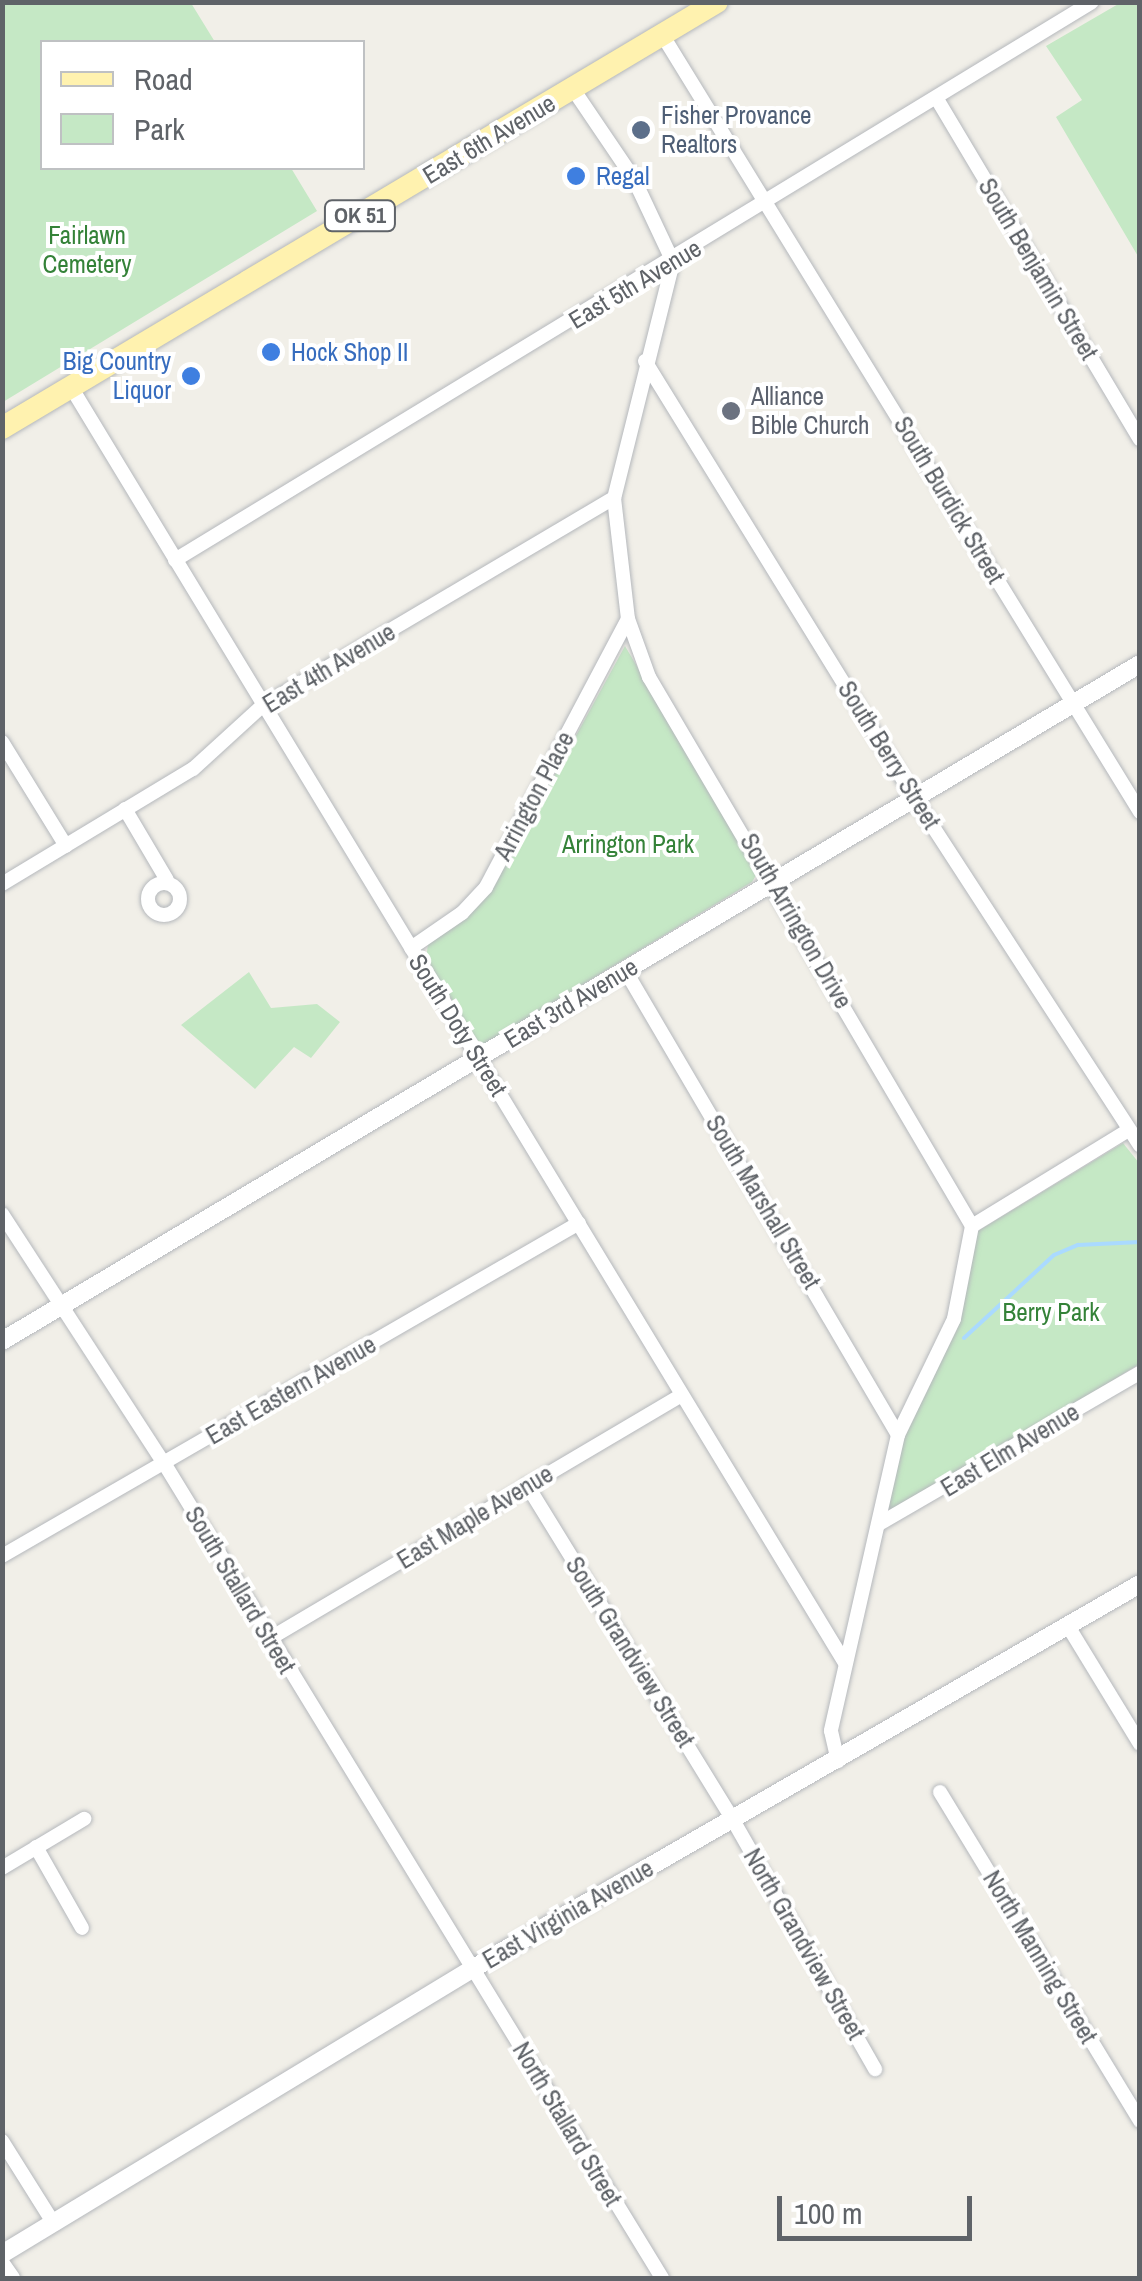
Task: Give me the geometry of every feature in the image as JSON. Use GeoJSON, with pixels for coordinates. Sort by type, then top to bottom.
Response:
{"type":"FeatureCollection","features":[{"type":"Feature","properties":{"kind":"main road","name":"East 6th Avenue"},"geometry":{"type":"LineString","coordinates":[[2,428],[718,2]]}},
{"type":"Feature","properties":{"kind":"street","name":"East 5th Avenue"},"geometry":{"type":"LineString","coordinates":[[175,560],[673,262],[1092,2]]}},
{"type":"Feature","properties":{"kind":"street","name":"South Burdick Street"},"geometry":{"type":"LineString","coordinates":[[662,36],[1140,812]]}},
{"type":"Feature","properties":{"kind":"street"},"geometry":{"type":"LineString","coordinates":[[573,89],[634,178],[673,262]]}},
{"type":"Feature","properties":{"kind":"street","name":"South Benjamin Street"},"geometry":{"type":"LineString","coordinates":[[937,99],[1140,439]]}},
{"type":"Feature","properties":{"kind":"street","name":"South Arrington Drive"},"geometry":{"type":"LineString","coordinates":[[673,262],[614,498],[628,618],[649,677],[774,882],[972,1226]]}},
{"type":"Feature","properties":{"kind":"street","name":"South Berry Street"},"geometry":{"type":"LineString","coordinates":[[646,361],[915,798],[1127,1131],[1140,1144]]}},
{"type":"Feature","properties":{"kind":"street","name":"South Doty Street"},"geometry":{"type":"LineString","coordinates":[[71,388],[845,1664]]}},
{"type":"Feature","properties":{"kind":"street","name":"East 4th Avenue"},"geometry":{"type":"LineString","coordinates":[[2,884],[193,769],[262,706],[614,498]]}},
{"type":"Feature","properties":{"kind":"street","name":"Arrington Place"},"geometry":{"type":"LineString","coordinates":[[411,948],[462,913],[486,887],[628,618]]}},
{"type":"Feature","properties":{"kind":"street","name":"East 3rd Avenue"},"geometry":{"type":"LineString","coordinates":[[2,1341],[1140,664]]}},
{"type":"Feature","properties":{"kind":"street"},"geometry":{"type":"LineString","coordinates":[[2,742],[66,846]]}},
{"type":"Feature","properties":{"kind":"street"},"geometry":{"type":"LineString","coordinates":[[125,809],[167,880]]}},
{"type":"Feature","properties":{"kind":"street","name":"South Marshall Street"},"geometry":{"type":"LineString","coordinates":[[626,970],[898,1435]]}},
{"type":"Feature","properties":{"kind":"street"},"geometry":{"type":"LineString","coordinates":[[838,1761],[831,1731],[898,1435],[954,1319],[972,1226],[1127,1131]]}},
{"type":"Feature","properties":{"kind":"street","name":"South Stallard Street"},"geometry":{"type":"LineString","coordinates":[[2,1214],[164,1463],[472,1969]]}},
{"type":"Feature","properties":{"kind":"street","name":"East Eastern Avenue"},"geometry":{"type":"LineString","coordinates":[[2,1556],[579,1223]]}},
{"type":"Feature","properties":{"kind":"street","name":"East Elm Avenue"},"geometry":{"type":"LineString","coordinates":[[879,1524],[1140,1373]]}},
{"type":"Feature","properties":{"kind":"street","name":"East Maple Avenue"},"geometry":{"type":"LineString","coordinates":[[269,1639],[681,1395]]}},
{"type":"Feature","properties":{"kind":"street","name":"South Grandview Street"},"geometry":{"type":"LineString","coordinates":[[527,1485],[733,1820]]}},
{"type":"Feature","properties":{"kind":"street","name":"East Virginia Avenue"},"geometry":{"type":"LineString","coordinates":[[2,2254],[472,1969],[1140,1584]]}},
{"type":"Feature","properties":{"kind":"street"},"geometry":{"type":"LineString","coordinates":[[1068,1626],[1140,1744]]}},
{"type":"Feature","properties":{"kind":"street","name":"North Manning Street"},"geometry":{"type":"LineString","coordinates":[[940,1792],[1140,2121]]}},
{"type":"Feature","properties":{"kind":"street"},"geometry":{"type":"LineString","coordinates":[[2,1868],[84,1819]]}},
{"type":"Feature","properties":{"kind":"street","name":"North Grandview Street"},"geometry":{"type":"LineString","coordinates":[[733,1820],[875,2068]]}},
{"type":"Feature","properties":{"kind":"street"},"geometry":{"type":"LineString","coordinates":[[36,1848],[82,1928]]}},
{"type":"Feature","properties":{"kind":"street","name":"North Stallard Street"},"geometry":{"type":"LineString","coordinates":[[472,1969],[662,2278]]}},
{"type":"Feature","properties":{"kind":"street"},"geometry":{"type":"LineString","coordinates":[[2,2140],[54,2224]]}},
{"type":"Feature","properties":{"kind":"street"},"geometry":{"type":"LineString","coordinates":[[2,2262],[13,2278]]}},
{"type":"Feature","properties":{"kind":"green space","name":"Fairlawn Cemetery"},"geometry":{"type":"Polygon","coordinates":[[[3,2],[191,3],[214,40],[40,40],[40,170],[292,170],[317,211],[3,402],[3,2]]]}},
{"type":"Feature","properties":{"kind":"green space"},"geometry":{"type":"Polygon","coordinates":[[[1120,3],[1139,3],[1139,258],[1056,117],[1082,100],[1046,46],[1120,3]]]}},
{"type":"Feature","properties":{"kind":"green space","name":"Arrington Park"},"geometry":{"type":"Polygon","coordinates":[[[625,646],[758,872],[752,882],[481,1046],[426,959],[428,944],[466,919],[491,891],[625,646]]]}},
{"type":"Feature","properties":{"kind":"green space"},"geometry":{"type":"Polygon","coordinates":[[[249,972],[271,1008],[317,1004],[340,1022],[311,1058],[294,1047],[255,1089],[181,1025],[249,972]]]}},
{"type":"Feature","properties":{"kind":"green space","name":"Berry Park"},"geometry":{"type":"Polygon","coordinates":[[[1123,1143],[1139,1163],[1139,1364],[909,1507],[881,1516],[903,1438],[960,1318],[978,1231],[1123,1143]]]}},
{"type":"Feature","properties":{"kind":"waterway"},"geometry":{"type":"LineString","coordinates":[[964,1338],[1054,1255],[1078,1245],[1140,1242]]}},
{"type":"Feature","properties":{"kind":"place","name":"Fisher Provance Realtors"},"geometry":{"type":"Point","coordinates":[641,130]}},
{"type":"Feature","properties":{"kind":"place","name":"Regal"},"geometry":{"type":"Point","coordinates":[576,176]}},
{"type":"Feature","properties":{"kind":"place","name":"Hock Shop II"},"geometry":{"type":"Point","coordinates":[271,352]}},
{"type":"Feature","properties":{"kind":"place","name":"Big Country Liquor"},"geometry":{"type":"Point","coordinates":[191,376]}},
{"type":"Feature","properties":{"kind":"place","name":"Alliance Bible Church"},"geometry":{"type":"Point","coordinates":[731,411]}}]}
